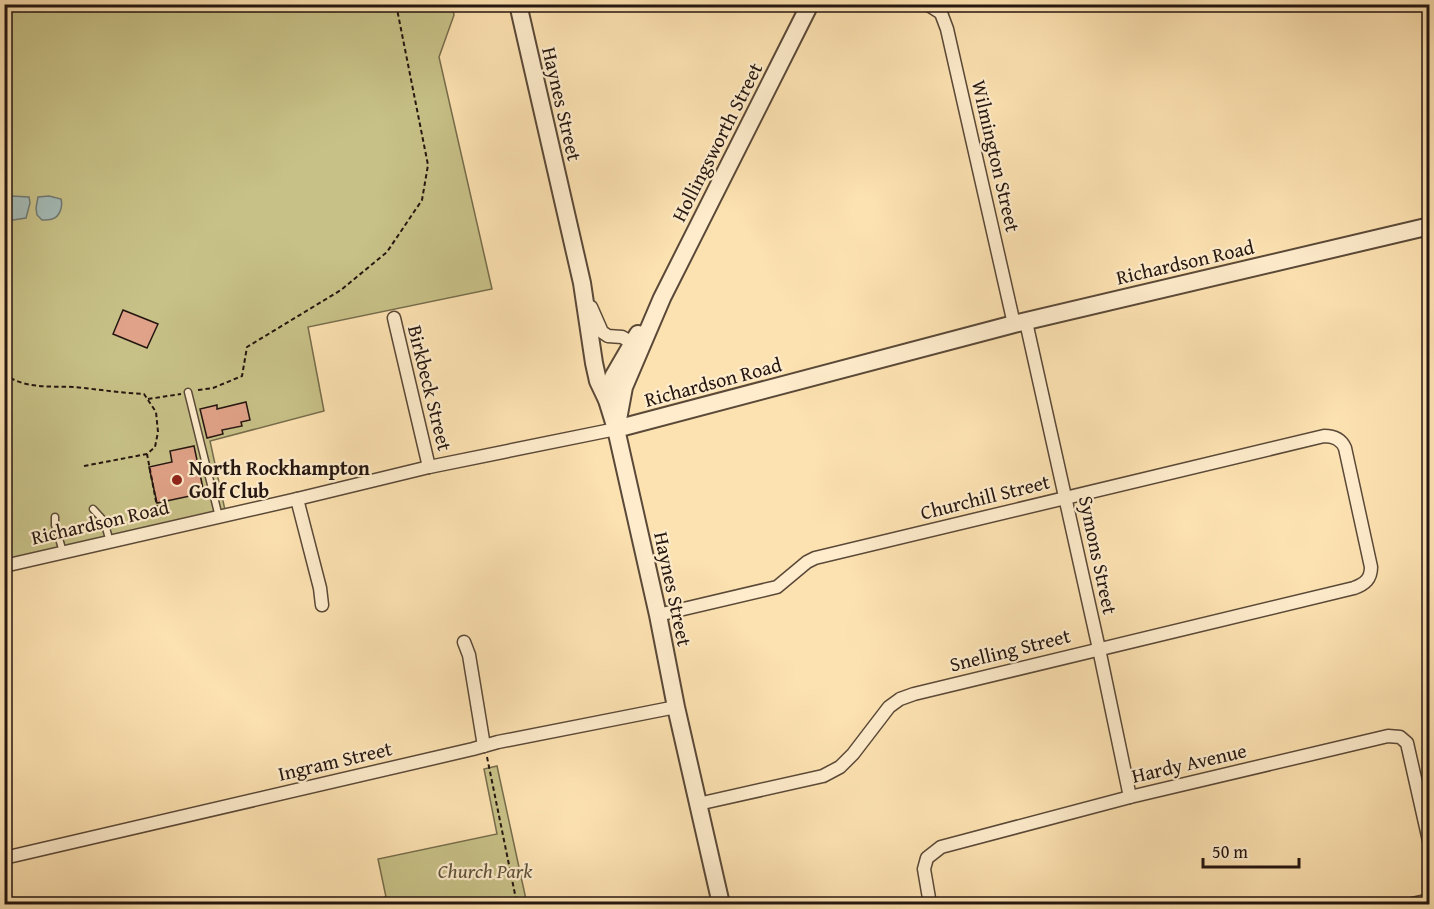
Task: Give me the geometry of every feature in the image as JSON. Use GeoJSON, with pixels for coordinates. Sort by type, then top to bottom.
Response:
{"type":"FeatureCollection","features":[{"type":"Feature","properties":{"kind":"street","name":"Haynes Street"},"geometry":{"type":"LineString","coordinates":[[518,4],[582,283],[598,381],[616,429],[721,904]]}},
{"type":"Feature","properties":{"kind":"street","name":"Hollingsworth Street"},"geometry":{"type":"LineString","coordinates":[[607,400],[613,377],[637,345],[662,298],[810,4]]}},
{"type":"Feature","properties":{"kind":"street","name":"Wilmington Street"},"geometry":{"type":"LineString","coordinates":[[927,4],[941,13],[947,29],[1020,323]]}},
{"type":"Feature","properties":{"kind":"street","name":"Richardson Road"},"geometry":{"type":"LineString","coordinates":[[4,566],[297,499],[429,466],[616,429],[1020,323],[1430,226]]}},
{"type":"Feature","properties":{"kind":"street","name":"Haynes Street"},"geometry":{"type":"LineString","coordinates":[[582,283],[602,332],[608,336],[622,337],[637,345]]}},
{"type":"Feature","properties":{"kind":"street","name":"Birkbeck Street"},"geometry":{"type":"LineString","coordinates":[[393,318],[429,466]]}},
{"type":"Feature","properties":{"kind":"street","name":"Symons Street"},"geometry":{"type":"LineString","coordinates":[[1020,323],[1066,498],[1130,797]]}},
{"type":"Feature","properties":{"kind":"street","name":"Hollingsworth Street"},"geometry":{"type":"LineString","coordinates":[[616,429],[624,387],[637,345]]}},
{"type":"Feature","properties":{"kind":"street","name":"Churchill Street"},"geometry":{"type":"LineString","coordinates":[[658,615],[777,587],[815,558],[1324,436],[1331,436],[1343,443],[1345,448],[1371,567],[1368,580],[1361,585]]}},
{"type":"Feature","properties":{"kind":"street"},"geometry":{"type":"LineString","coordinates":[[297,499],[320,588],[322,605]]}},
{"type":"Feature","properties":{"kind":"street","name":"Snelling Street"},"geometry":{"type":"LineString","coordinates":[[698,804],[823,776],[840,767],[853,754],[889,707],[900,699],[1361,585]]}},
{"type":"Feature","properties":{"kind":"street"},"geometry":{"type":"LineString","coordinates":[[464,642],[469,655],[484,746]]}},
{"type":"Feature","properties":{"kind":"street","name":"Ingram Street"},"geometry":{"type":"LineString","coordinates":[[4,858],[484,746],[676,707]]}},
{"type":"Feature","properties":{"kind":"street","name":"Hardy Avenue"},"geometry":{"type":"LineString","coordinates":[[930,904],[924,869],[927,858],[941,847],[1130,797],[1388,735],[1400,737],[1407,743],[1430,845]]}},
{"type":"Feature","properties":{"kind":"street"},"geometry":{"type":"LineString","coordinates":[[1412,904],[1430,900]]}},
{"type":"Feature","properties":{"kind":"lane"},"geometry":{"type":"LineString","coordinates":[[188,392],[219,517]]}},
{"type":"Feature","properties":{"kind":"lane"},"geometry":{"type":"LineString","coordinates":[[93,509],[104,521],[110,542]]}},
{"type":"Feature","properties":{"kind":"lane"},"geometry":{"type":"LineString","coordinates":[[55,517],[63,553]]}},
{"type":"Feature","properties":{"kind":"path"},"geometry":{"type":"LineString","coordinates":[[148,399],[213,388],[242,376],[247,347],[342,290],[387,252],[422,200],[428,165],[396,4]]}},
{"type":"Feature","properties":{"kind":"path"},"geometry":{"type":"LineString","coordinates":[[4,374],[12,379],[42,387],[70,387],[144,394],[156,412],[158,432],[155,447],[147,454],[84,466]]}},
{"type":"Feature","properties":{"kind":"path"},"geometry":{"type":"LineString","coordinates":[[147,454],[159,517]]}},
{"type":"Feature","properties":{"kind":"path"},"geometry":{"type":"LineString","coordinates":[[484,746],[517,904]]}},
{"type":"Feature","properties":{"kind":"green space","name":"North Rockhampton Golf Club"},"geometry":{"type":"Polygon","coordinates":[[[4,5],[452,5],[454,15],[439,57],[492,289],[308,327],[324,411],[210,441],[225,510],[5,560],[4,5]]]}},
{"type":"Feature","properties":{"kind":"green space","name":"Church Park"},"geometry":{"type":"Polygon","coordinates":[[[497,766],[527,904],[355,904],[386,897],[378,859],[497,834],[484,769],[497,766]]]}},
{"type":"Feature","properties":{"kind":"water"},"geometry":{"type":"Polygon","coordinates":[[[11,196],[29,197],[30,203],[26,218],[13,220],[8,219],[5,215],[5,208],[11,196]]]}},
{"type":"Feature","properties":{"kind":"water"},"geometry":{"type":"Polygon","coordinates":[[[49,196],[61,199],[61,208],[55,218],[42,220],[37,215],[38,197],[49,196]]]}},
{"type":"Feature","properties":{"kind":"building"},"geometry":{"type":"Polygon","coordinates":[[[123,310],[158,324],[147,348],[113,334],[123,310]]]}},
{"type":"Feature","properties":{"kind":"building"},"geometry":{"type":"Polygon","coordinates":[[[246,402],[250,420],[241,422],[242,426],[222,430],[223,434],[207,438],[200,409],[217,405],[217,409],[246,402]]]}},
{"type":"Feature","properties":{"kind":"building","name":"North Rockhampton Golf Club"},"geometry":{"type":"Polygon","coordinates":[[[194,446],[204,493],[157,503],[149,467],[172,462],[170,451],[194,446]]]}},
{"type":"Feature","properties":{"kind":"place","name":"North Rockhampton Golf Club"},"geometry":{"type":"Point","coordinates":[177,480]}}]}
